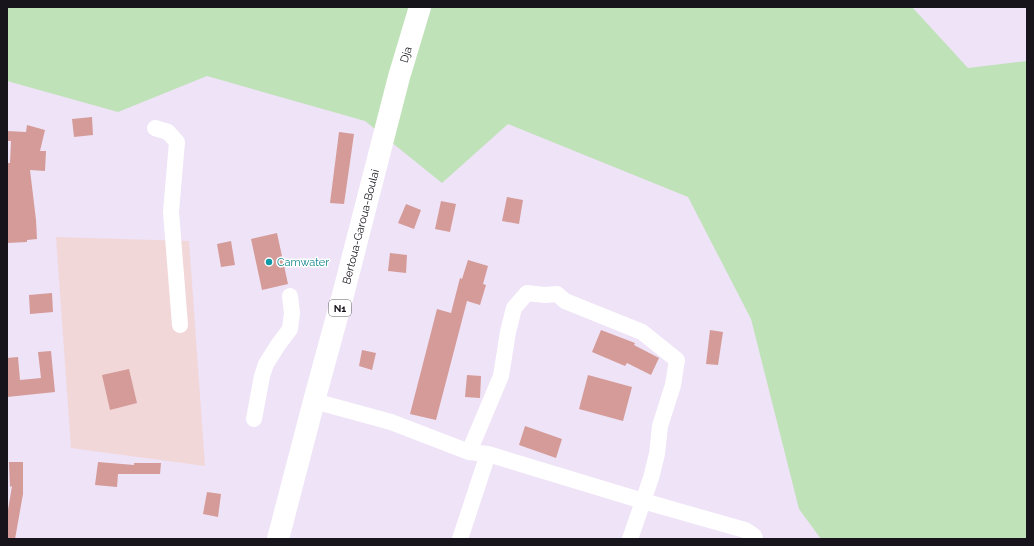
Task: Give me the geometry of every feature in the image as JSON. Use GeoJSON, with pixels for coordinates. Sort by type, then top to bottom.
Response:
{"type":"FeatureCollection","features":[{"type":"Feature","properties":{"kind":"highway","name":"Dja"},"geometry":{"type":"LineString","coordinates":[[399,76],[420,7]]}},
{"type":"Feature","properties":{"kind":"highway","name":"Bertoua-Garoua-Boulai"},"geometry":{"type":"LineString","coordinates":[[278,539],[399,76]]}},
{"type":"Feature","properties":{"kind":"street"},"geometry":{"type":"LineString","coordinates":[[155,128],[168,132],[177,142],[171,212],[180,324]]}},
{"type":"Feature","properties":{"kind":"street"},"geometry":{"type":"LineString","coordinates":[[469,452],[501,376],[508,332],[514,308],[527,293],[545,295],[557,294],[565,301],[642,332],[677,360],[673,384],[660,426],[657,454],[651,478],[630,539]]}},
{"type":"Feature","properties":{"kind":"street"},"geometry":{"type":"LineString","coordinates":[[254,418],[262,376],[266,364],[290,329],[292,313],[290,296]]}},
{"type":"Feature","properties":{"kind":"street"},"geometry":{"type":"LineString","coordinates":[[314,401],[391,422],[469,452],[488,454],[744,530],[754,536],[755,539]]}},
{"type":"Feature","properties":{"kind":"street"},"geometry":{"type":"LineString","coordinates":[[460,539],[488,454]]}},
{"type":"Feature","properties":{"kind":"shaded area"},"geometry":{"type":"Polygon","coordinates":[[[56,237],[189,241],[205,466],[71,448],[56,237]]]}},
{"type":"Feature","properties":{"kind":"green space"},"geometry":{"type":"Polygon","coordinates":[[[7,7],[912,7],[968,68],[1027,61],[1027,539],[821,539],[799,509],[751,319],[688,197],[508,124],[442,183],[365,121],[207,76],[118,112],[7,81],[7,7]]]}},
{"type":"Feature","properties":{"kind":"building"},"geometry":{"type":"Polygon","coordinates":[[[92,117],[93,135],[74,137],[72,119],[92,117]]]}},
{"type":"Feature","properties":{"kind":"building"},"geometry":{"type":"Polygon","coordinates":[[[27,125],[45,130],[40,151],[46,151],[45,171],[30,170],[37,239],[27,240],[27,242],[7,243],[7,163],[10,163],[11,141],[7,141],[7,131],[26,132],[27,125]]]}},
{"type":"Feature","properties":{"kind":"building"},"geometry":{"type":"Polygon","coordinates":[[[339,132],[354,134],[344,204],[330,203],[339,132]]]}},
{"type":"Feature","properties":{"kind":"building"},"geometry":{"type":"Polygon","coordinates":[[[507,197],[523,200],[519,224],[502,221],[507,197]]]}},
{"type":"Feature","properties":{"kind":"building"},"geometry":{"type":"Polygon","coordinates":[[[441,201],[456,204],[450,232],[435,229],[441,201]]]}},
{"type":"Feature","properties":{"kind":"building"},"geometry":{"type":"Polygon","coordinates":[[[406,204],[421,210],[414,229],[398,223],[406,204]]]}},
{"type":"Feature","properties":{"kind":"building","name":"Camwater"},"geometry":{"type":"Polygon","coordinates":[[[277,233],[288,284],[262,290],[251,239],[277,233]]]}},
{"type":"Feature","properties":{"kind":"building"},"geometry":{"type":"Polygon","coordinates":[[[231,241],[235,265],[221,267],[217,244],[231,241]]]}},
{"type":"Feature","properties":{"kind":"building"},"geometry":{"type":"Polygon","coordinates":[[[390,253],[407,255],[406,273],[388,271],[390,253]]]}},
{"type":"Feature","properties":{"kind":"building"},"geometry":{"type":"Polygon","coordinates":[[[468,260],[488,266],[483,284],[486,285],[480,305],[467,301],[436,420],[410,414],[437,309],[451,313],[460,278],[462,279],[468,260]]]}},
{"type":"Feature","properties":{"kind":"building"},"geometry":{"type":"Polygon","coordinates":[[[52,293],[53,312],[30,314],[29,295],[52,293]]]}},
{"type":"Feature","properties":{"kind":"building"},"geometry":{"type":"Polygon","coordinates":[[[601,330],[635,343],[634,345],[659,358],[651,375],[627,363],[625,366],[592,352],[601,330]]]}},
{"type":"Feature","properties":{"kind":"building"},"geometry":{"type":"Polygon","coordinates":[[[710,330],[723,332],[718,365],[706,364],[710,330]]]}},
{"type":"Feature","properties":{"kind":"building"},"geometry":{"type":"Polygon","coordinates":[[[362,350],[376,353],[372,370],[359,366],[362,350]]]}},
{"type":"Feature","properties":{"kind":"building"},"geometry":{"type":"Polygon","coordinates":[[[51,351],[55,392],[7,397],[7,358],[18,357],[20,380],[41,378],[38,352],[51,351]]]}},
{"type":"Feature","properties":{"kind":"building"},"geometry":{"type":"Polygon","coordinates":[[[129,369],[137,403],[110,410],[102,375],[129,369]]]}},
{"type":"Feature","properties":{"kind":"building"},"geometry":{"type":"Polygon","coordinates":[[[467,375],[481,376],[480,398],[465,397],[467,375]]]}},
{"type":"Feature","properties":{"kind":"building"},"geometry":{"type":"Polygon","coordinates":[[[588,375],[632,387],[623,421],[579,409],[588,375]]]}},
{"type":"Feature","properties":{"kind":"building"},"geometry":{"type":"Polygon","coordinates":[[[525,426],[562,439],[556,458],[519,445],[525,426]]]}},
{"type":"Feature","properties":{"kind":"building"},"geometry":{"type":"Polygon","coordinates":[[[9,462],[23,462],[23,494],[15,539],[7,539],[7,516],[12,486],[10,487],[9,462]]]}},
{"type":"Feature","properties":{"kind":"building"},"geometry":{"type":"Polygon","coordinates":[[[98,462],[134,465],[134,463],[161,463],[160,474],[118,474],[117,487],[95,485],[98,462]]]}},
{"type":"Feature","properties":{"kind":"building"},"geometry":{"type":"Polygon","coordinates":[[[207,492],[221,494],[218,517],[203,514],[207,492]]]}},
{"type":"Feature","properties":{"kind":"place","name":"Camwater"},"geometry":{"type":"Point","coordinates":[269,262]}}]}
